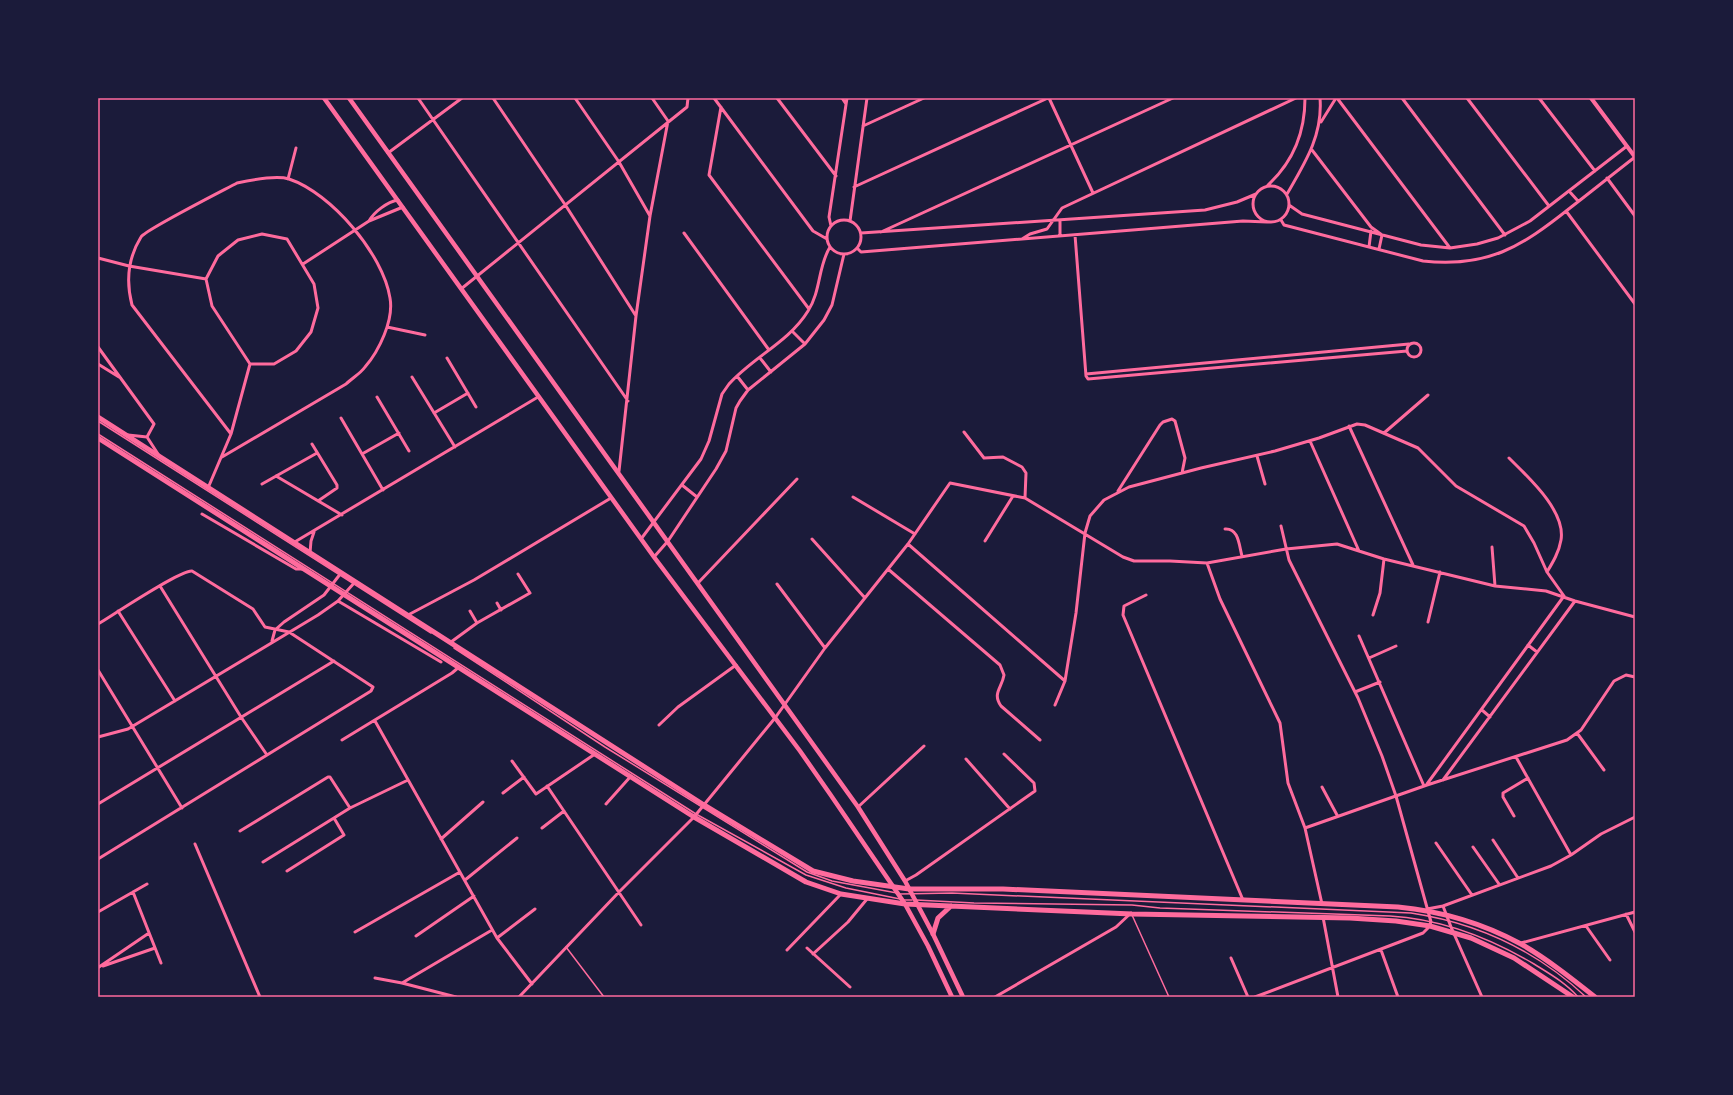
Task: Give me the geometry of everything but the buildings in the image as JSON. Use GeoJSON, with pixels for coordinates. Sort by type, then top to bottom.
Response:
{"type":"FeatureCollection","features":[{"type":"Feature","properties":{"kind":"main road"},"geometry":{"type":"LineString","coordinates":[[324,98],[611,498],[830,794],[904,902],[928,946],[952,997]]}},
{"type":"Feature","properties":{"kind":"main road"},"geometry":{"type":"LineString","coordinates":[[349,98],[858,807],[905,881],[933,934],[963,997]]}},
{"type":"Feature","properties":{"kind":"main road"},"geometry":{"type":"LineString","coordinates":[[98,417],[354,583],[451,642],[703,806],[813,871],[853,881],[910,891],[1003,889],[1398,908],[1428,912],[1494,932],[1520,944],[1553,965],[1595,997]]}},
{"type":"Feature","properties":{"kind":"main road"},"geometry":{"type":"LineString","coordinates":[[98,438],[262,545],[346,592],[595,754],[757,855],[806,882],[841,894],[867,899],[904,902],[917,905],[1131,914],[1323,917],[1430,924],[1452,930],[1472,938],[1514,958],[1573,997]]}},
{"type":"Feature","properties":{"kind":"main road"},"geometry":{"type":"LineString","coordinates":[[933,934],[938,918],[950,906]]}},
{"type":"Feature","properties":{"kind":"street"},"geometry":{"type":"LineString","coordinates":[[418,98],[628,401]]}},
{"type":"Feature","properties":{"kind":"street"},"geometry":{"type":"LineString","coordinates":[[388,153],[462,98]]}},
{"type":"Feature","properties":{"kind":"street"},"geometry":{"type":"LineString","coordinates":[[493,98],[566,206],[636,316]]}},
{"type":"Feature","properties":{"kind":"street"},"geometry":{"type":"LineString","coordinates":[[575,98],[618,162],[650,216]]}},
{"type":"Feature","properties":{"kind":"street"},"geometry":{"type":"LineString","coordinates":[[618,471],[628,401],[636,316],[650,216],[668,121],[652,98]]}},
{"type":"Feature","properties":{"kind":"street"},"geometry":{"type":"LineString","coordinates":[[461,289],[566,206],[668,121],[687,108],[688,98]]}},
{"type":"Feature","properties":{"kind":"street"},"geometry":{"type":"LineString","coordinates":[[714,98],[813,231],[827,238]]}},
{"type":"Feature","properties":{"kind":"street"},"geometry":{"type":"LineString","coordinates":[[777,98],[836,176]]}},
{"type":"Feature","properties":{"kind":"street"},"geometry":{"type":"LineString","coordinates":[[842,98],[846,104]]}},
{"type":"Feature","properties":{"kind":"street"},"geometry":{"type":"LineString","coordinates":[[831,226],[839,220],[850,221],[858,227],[862,239],[858,248],[853,252],[844,254],[836,252],[830,247],[827,238],[831,226],[829,217],[847,98]]}},
{"type":"Feature","properties":{"kind":"street"},"geometry":{"type":"LineString","coordinates":[[850,221],[867,98]]}},
{"type":"Feature","properties":{"kind":"street"},"geometry":{"type":"LineString","coordinates":[[863,126],[924,98]]}},
{"type":"Feature","properties":{"kind":"street"},"geometry":{"type":"LineString","coordinates":[[854,187],[1048,98],[1093,193]]}},
{"type":"Feature","properties":{"kind":"street"},"geometry":{"type":"LineString","coordinates":[[879,233],[1173,98]]}},
{"type":"Feature","properties":{"kind":"street"},"geometry":{"type":"LineString","coordinates":[[1022,239],[1030,234],[1047,229],[1062,208],[1296,98]]}},
{"type":"Feature","properties":{"kind":"street"},"geometry":{"type":"LineString","coordinates":[[1268,186],[1298,145],[1305,109],[1305,98]]}},
{"type":"Feature","properties":{"kind":"street"},"geometry":{"type":"LineString","coordinates":[[1320,98],[1320,124]]}},
{"type":"Feature","properties":{"kind":"street"},"geometry":{"type":"LineString","coordinates":[[1287,194],[1312,150],[1320,124],[1337,98],[1450,248]]}},
{"type":"Feature","properties":{"kind":"street"},"geometry":{"type":"LineString","coordinates":[[1402,98],[1505,234]]}},
{"type":"Feature","properties":{"kind":"street"},"geometry":{"type":"LineString","coordinates":[[1467,98],[1549,206]]}},
{"type":"Feature","properties":{"kind":"street"},"geometry":{"type":"LineString","coordinates":[[1539,98],[1595,171]]}},
{"type":"Feature","properties":{"kind":"street"},"geometry":{"type":"LineString","coordinates":[[1281,220],[1284,225],[1423,261],[1440,263],[1467,262],[1484,259],[1524,243],[1635,157],[1591,98]]}},
{"type":"Feature","properties":{"kind":"street"},"geometry":{"type":"LineString","coordinates":[[721,107],[709,175],[809,309]]}},
{"type":"Feature","properties":{"kind":"street"},"geometry":{"type":"LineString","coordinates":[[1289,205],[1302,214],[1421,245],[1450,248],[1477,244],[1505,234],[1530,221],[1627,146]]}},
{"type":"Feature","properties":{"kind":"street"},"geometry":{"type":"LineString","coordinates":[[288,178],[296,148]]}},
{"type":"Feature","properties":{"kind":"street"},"geometry":{"type":"LineString","coordinates":[[1312,150],[1371,227],[1382,235]]}},
{"type":"Feature","properties":{"kind":"street"},"geometry":{"type":"LineString","coordinates":[[222,457],[346,384],[364,368],[387,327],[390,299],[383,275],[356,229],[318,193],[288,178],[254,179],[238,183],[142,236],[129,266],[128,290],[132,305],[231,434]]}},
{"type":"Feature","properties":{"kind":"street"},"geometry":{"type":"LineString","coordinates":[[1607,178],[1635,216]]}},
{"type":"Feature","properties":{"kind":"street"},"geometry":{"type":"LineString","coordinates":[[858,248],[861,252],[1243,221],[1266,222],[1281,220],[1286,214],[1289,205],[1287,194],[1276,186],[1261,188],[1256,194],[1252,207],[1255,214],[1266,222]]}},
{"type":"Feature","properties":{"kind":"street"},"geometry":{"type":"LineString","coordinates":[[1569,191],[1578,201]]}},
{"type":"Feature","properties":{"kind":"street"},"geometry":{"type":"LineString","coordinates":[[861,233],[879,233],[1205,210],[1237,202],[1256,194]]}},
{"type":"Feature","properties":{"kind":"street"},"geometry":{"type":"LineString","coordinates":[[369,221],[378,211],[392,201],[398,200]]}},
{"type":"Feature","properties":{"kind":"street"},"geometry":{"type":"LineString","coordinates":[[303,264],[369,221],[403,207]]}},
{"type":"Feature","properties":{"kind":"street"},"geometry":{"type":"LineString","coordinates":[[1566,211],[1635,304]]}},
{"type":"Feature","properties":{"kind":"street"},"geometry":{"type":"LineString","coordinates":[[1060,220],[1060,236]]}},
{"type":"Feature","properties":{"kind":"street"},"geometry":{"type":"LineString","coordinates":[[1369,247],[1371,227]]}},
{"type":"Feature","properties":{"kind":"street"},"geometry":{"type":"LineString","coordinates":[[684,233],[769,350]]}},
{"type":"Feature","properties":{"kind":"street"},"geometry":{"type":"LineString","coordinates":[[208,488],[231,434],[250,364],[212,306],[206,279],[218,256],[238,240],[262,234],[287,239],[314,284],[318,308],[311,332],[296,351],[274,364],[250,364]]}},
{"type":"Feature","properties":{"kind":"street"},"geometry":{"type":"LineString","coordinates":[[1075,235],[1086,374],[1088,379],[1091,380],[1408,351]]}},
{"type":"Feature","properties":{"kind":"street"},"geometry":{"type":"LineString","coordinates":[[1379,250],[1382,235]]}},
{"type":"Feature","properties":{"kind":"street"},"geometry":{"type":"LineString","coordinates":[[641,539],[655,523],[701,459],[709,441],[722,394],[737,376],[792,330],[809,309],[818,291],[826,254],[830,247]]}},
{"type":"Feature","properties":{"kind":"street"},"geometry":{"type":"LineString","coordinates":[[654,557],[668,541],[716,469],[726,451],[736,408],[748,390],[805,344],[817,331],[832,305],[844,254]]}},
{"type":"Feature","properties":{"kind":"street"},"geometry":{"type":"LineString","coordinates":[[98,258],[129,266],[206,279]]}},
{"type":"Feature","properties":{"kind":"street"},"geometry":{"type":"LineString","coordinates":[[387,327],[425,335]]}},
{"type":"Feature","properties":{"kind":"street"},"geometry":{"type":"LineString","coordinates":[[792,330],[805,344]]}},
{"type":"Feature","properties":{"kind":"street"},"geometry":{"type":"LineString","coordinates":[[1086,374],[1409,344],[1418,344],[1421,351],[1418,356],[1413,356],[1408,351]]}},
{"type":"Feature","properties":{"kind":"street"},"geometry":{"type":"LineString","coordinates":[[1408,351],[1409,344]]}},
{"type":"Feature","properties":{"kind":"street"},"geometry":{"type":"LineString","coordinates":[[98,347],[154,424],[147,437]]}},
{"type":"Feature","properties":{"kind":"street"},"geometry":{"type":"LineString","coordinates":[[447,358],[476,407]]}},
{"type":"Feature","properties":{"kind":"street"},"geometry":{"type":"LineString","coordinates":[[760,358],[771,372]]}},
{"type":"Feature","properties":{"kind":"street"},"geometry":{"type":"LineString","coordinates":[[98,364],[120,378]]}},
{"type":"Feature","properties":{"kind":"street"},"geometry":{"type":"LineString","coordinates":[[737,376],[748,390]]}},
{"type":"Feature","properties":{"kind":"street"},"geometry":{"type":"LineString","coordinates":[[412,377],[455,447]]}},
{"type":"Feature","properties":{"kind":"street"},"geometry":{"type":"LineString","coordinates":[[434,413],[468,393]]}},
{"type":"Feature","properties":{"kind":"street"},"geometry":{"type":"LineString","coordinates":[[1384,433],[1428,395]]}},
{"type":"Feature","properties":{"kind":"street"},"geometry":{"type":"LineString","coordinates":[[377,397],[409,451]]}},
{"type":"Feature","properties":{"kind":"street"},"geometry":{"type":"LineString","coordinates":[[293,543],[314,532],[538,397]]}},
{"type":"Feature","properties":{"kind":"street"},"geometry":{"type":"LineString","coordinates":[[341,418],[383,490]]}},
{"type":"Feature","properties":{"kind":"street"},"geometry":{"type":"LineString","coordinates":[[1118,491],[1160,425],[1163,422],[1172,419],[1175,421],[1186,458],[1182,473]]}},
{"type":"Feature","properties":{"kind":"street"},"geometry":{"type":"LineString","coordinates":[[1055,705],[1065,681],[1076,613],[1085,533],[1090,516],[1104,500],[1118,491],[1182,473],[1257,456],[1310,441],[1349,426],[1363,424],[1418,448],[1456,486],[1524,526],[1534,543],[1547,572],[1564,596]]}},
{"type":"Feature","properties":{"kind":"street"},"geometry":{"type":"LineString","coordinates":[[1349,426],[1413,565]]}},
{"type":"Feature","properties":{"kind":"street"},"geometry":{"type":"LineString","coordinates":[[964,432],[984,458],[1003,457],[1022,467],[1026,473],[1025,498]]}},
{"type":"Feature","properties":{"kind":"street"},"geometry":{"type":"LineString","coordinates":[[362,454],[399,433]]}},
{"type":"Feature","properties":{"kind":"street"},"geometry":{"type":"LineString","coordinates":[[125,435],[147,437]]}},
{"type":"Feature","properties":{"kind":"street"},"geometry":{"type":"LineString","coordinates":[[147,437],[160,457]]}},
{"type":"Feature","properties":{"kind":"street"},"geometry":{"type":"LineString","coordinates":[[1310,441],[1359,551]]}},
{"type":"Feature","properties":{"kind":"street"},"geometry":{"type":"LineString","coordinates":[[312,444],[337,485],[337,488],[318,501]]}},
{"type":"Feature","properties":{"kind":"street"},"geometry":{"type":"LineString","coordinates":[[262,484],[317,452]]}},
{"type":"Feature","properties":{"kind":"street"},"geometry":{"type":"LineString","coordinates":[[1257,456],[1265,484]]}},
{"type":"Feature","properties":{"kind":"street"},"geometry":{"type":"LineString","coordinates":[[1509,458],[1528,478],[1557,515],[1561,530],[1561,542],[1547,572]]}},
{"type":"Feature","properties":{"kind":"street"},"geometry":{"type":"LineString","coordinates":[[276,476],[342,515]]}},
{"type":"Feature","properties":{"kind":"street"},"geometry":{"type":"LineString","coordinates":[[698,583],[797,479]]}},
{"type":"Feature","properties":{"kind":"street"},"geometry":{"type":"LineString","coordinates":[[519,997],[618,892],[703,806],[775,718],[784,703],[825,648],[908,544],[950,484],[1025,498],[1123,557],[1134,561],[1207,563],[1286,549],[1332,544],[1384,559],[1495,586],[1546,590],[1575,601],[1635,617]]}},
{"type":"Feature","properties":{"kind":"street"},"geometry":{"type":"LineString","coordinates":[[682,485],[697,497]]}},
{"type":"Feature","properties":{"kind":"street"},"geometry":{"type":"LineString","coordinates":[[985,541],[1013,496]]}},
{"type":"Feature","properties":{"kind":"street"},"geometry":{"type":"LineString","coordinates":[[853,497],[915,534]]}},
{"type":"Feature","properties":{"kind":"street"},"geometry":{"type":"LineString","coordinates":[[408,615],[474,580],[611,498]]}},
{"type":"Feature","properties":{"kind":"street"},"geometry":{"type":"LineString","coordinates":[[202,514],[237,535],[262,545]]}},
{"type":"Feature","properties":{"kind":"street"},"geometry":{"type":"LineString","coordinates":[[1254,997],[1312,974],[1332,969],[1423,933],[1430,924],[1396,796],[1382,756],[1355,692],[1308,598],[1286,549],[1281,526]]}},
{"type":"Feature","properties":{"kind":"street"},"geometry":{"type":"LineString","coordinates":[[1225,529],[1231,529],[1235,532],[1242,556]]}},
{"type":"Feature","properties":{"kind":"street"},"geometry":{"type":"LineString","coordinates":[[310,554],[314,532]]}},
{"type":"Feature","properties":{"kind":"street"},"geometry":{"type":"LineString","coordinates":[[812,539],[865,598]]}},
{"type":"Feature","properties":{"kind":"street"},"geometry":{"type":"LineString","coordinates":[[908,544],[1065,681]]}},
{"type":"Feature","properties":{"kind":"street"},"geometry":{"type":"LineString","coordinates":[[1492,547],[1495,586]]}},
{"type":"Feature","properties":{"kind":"street"},"geometry":{"type":"LineString","coordinates":[[1373,615],[1380,593],[1384,559]]}},
{"type":"Feature","properties":{"kind":"street"},"geometry":{"type":"LineString","coordinates":[[1207,563],[1220,599],[1280,723],[1288,783],[1305,828],[1322,904]]}},
{"type":"Feature","properties":{"kind":"street"},"geometry":{"type":"LineString","coordinates":[[888,569],[1000,665],[1004,675],[996,692],[997,699],[1001,706],[1040,740]]}},
{"type":"Feature","properties":{"kind":"street"},"geometry":{"type":"LineString","coordinates":[[98,624],[160,586],[187,572],[192,571],[253,609],[265,627],[289,632],[373,687],[371,691],[98,859]]}},
{"type":"Feature","properties":{"kind":"street"},"geometry":{"type":"LineString","coordinates":[[1428,622],[1440,572]]}},
{"type":"Feature","properties":{"kind":"street"},"geometry":{"type":"LineString","coordinates":[[272,641],[275,630],[284,622],[324,595],[340,574]]}},
{"type":"Feature","properties":{"kind":"street"},"geometry":{"type":"LineString","coordinates":[[451,642],[477,623],[530,593],[518,574]]}},
{"type":"Feature","properties":{"kind":"street"},"geometry":{"type":"LineString","coordinates":[[98,737],[132,726],[289,632],[338,601],[354,583]]}},
{"type":"Feature","properties":{"kind":"street"},"geometry":{"type":"LineString","coordinates":[[777,584],[825,648]]}},
{"type":"Feature","properties":{"kind":"street"},"geometry":{"type":"LineString","coordinates":[[160,586],[217,675],[241,717],[267,755]]}},
{"type":"Feature","properties":{"kind":"street"},"geometry":{"type":"LineString","coordinates":[[1146,595],[1124,606],[1123,615],[1244,901]]}},
{"type":"Feature","properties":{"kind":"street"},"geometry":{"type":"LineString","coordinates":[[1425,785],[1482,710],[1564,596]]}},
{"type":"Feature","properties":{"kind":"street"},"geometry":{"type":"LineString","coordinates":[[338,601],[441,662]]}},
{"type":"Feature","properties":{"kind":"street"},"geometry":{"type":"LineString","coordinates":[[1443,780],[1575,601]]}},
{"type":"Feature","properties":{"kind":"street"},"geometry":{"type":"LineString","coordinates":[[497,603],[501,610]]}},
{"type":"Feature","properties":{"kind":"street"},"geometry":{"type":"LineString","coordinates":[[118,611],[175,700]]}},
{"type":"Feature","properties":{"kind":"street"},"geometry":{"type":"LineString","coordinates":[[470,611],[477,623]]}},
{"type":"Feature","properties":{"kind":"street"},"geometry":{"type":"LineString","coordinates":[[1359,636],[1425,785]]}},
{"type":"Feature","properties":{"kind":"street"},"geometry":{"type":"LineString","coordinates":[[1528,645],[1537,652]]}},
{"type":"Feature","properties":{"kind":"street"},"geometry":{"type":"LineString","coordinates":[[1369,658],[1396,646]]}},
{"type":"Feature","properties":{"kind":"street"},"geometry":{"type":"LineString","coordinates":[[98,804],[334,661]]}},
{"type":"Feature","properties":{"kind":"street"},"geometry":{"type":"LineString","coordinates":[[659,725],[678,707],[736,665]]}},
{"type":"Feature","properties":{"kind":"street"},"geometry":{"type":"LineString","coordinates":[[342,740],[452,673],[459,666]]}},
{"type":"Feature","properties":{"kind":"street"},"geometry":{"type":"LineString","coordinates":[[98,670],[182,808]]}},
{"type":"Feature","properties":{"kind":"street"},"geometry":{"type":"LineString","coordinates":[[1305,828],[1425,785],[1567,740],[1578,733],[1614,681],[1626,675],[1635,677]]}},
{"type":"Feature","properties":{"kind":"street"},"geometry":{"type":"LineString","coordinates":[[98,679],[102,676]]}},
{"type":"Feature","properties":{"kind":"street"},"geometry":{"type":"LineString","coordinates":[[1355,692],[1380,682]]}},
{"type":"Feature","properties":{"kind":"street"},"geometry":{"type":"LineString","coordinates":[[1482,710],[1490,717]]}},
{"type":"Feature","properties":{"kind":"street"},"geometry":{"type":"LineString","coordinates":[[375,721],[492,930],[532,984]]}},
{"type":"Feature","properties":{"kind":"street"},"geometry":{"type":"LineString","coordinates":[[1578,733],[1604,770]]}},
{"type":"Feature","properties":{"kind":"street"},"geometry":{"type":"LineString","coordinates":[[858,807],[924,746]]}},
{"type":"Feature","properties":{"kind":"street"},"geometry":{"type":"LineString","coordinates":[[512,761],[536,794],[595,754]]}},
{"type":"Feature","properties":{"kind":"street"},"geometry":{"type":"LineString","coordinates":[[905,881],[916,876],[1034,792],[1036,788],[1034,783],[1004,754]]}},
{"type":"Feature","properties":{"kind":"street"},"geometry":{"type":"LineString","coordinates":[[1516,757],[1571,855]]}},
{"type":"Feature","properties":{"kind":"street"},"geometry":{"type":"LineString","coordinates":[[966,759],[1010,809]]}},
{"type":"Feature","properties":{"kind":"street"},"geometry":{"type":"LineString","coordinates":[[606,804],[631,776]]}},
{"type":"Feature","properties":{"kind":"street"},"geometry":{"type":"LineString","coordinates":[[240,831],[328,777],[330,777],[350,808]]}},
{"type":"Feature","properties":{"kind":"street"},"geometry":{"type":"LineString","coordinates":[[503,793],[524,777]]}},
{"type":"Feature","properties":{"kind":"street"},"geometry":{"type":"LineString","coordinates":[[1514,816],[1503,797],[1503,793],[1528,778]]}},
{"type":"Feature","properties":{"kind":"street"},"geometry":{"type":"LineString","coordinates":[[263,862],[350,808],[408,780]]}},
{"type":"Feature","properties":{"kind":"street"},"geometry":{"type":"LineString","coordinates":[[547,786],[641,925]]}},
{"type":"Feature","properties":{"kind":"street"},"geometry":{"type":"LineString","coordinates":[[1322,787],[1337,816]]}},
{"type":"Feature","properties":{"kind":"street"},"geometry":{"type":"LineString","coordinates":[[441,839],[483,802]]}},
{"type":"Feature","properties":{"kind":"street"},"geometry":{"type":"LineString","coordinates":[[542,828],[564,811]]}},
{"type":"Feature","properties":{"kind":"street"},"geometry":{"type":"LineString","coordinates":[[1428,912],[1472,894],[1551,866],[1571,855],[1601,834],[1635,817]]}},
{"type":"Feature","properties":{"kind":"street"},"geometry":{"type":"LineString","coordinates":[[287,871],[344,836],[334,818]]}},
{"type":"Feature","properties":{"kind":"street"},"geometry":{"type":"LineString","coordinates":[[465,880],[517,838]]}},
{"type":"Feature","properties":{"kind":"street"},"geometry":{"type":"LineString","coordinates":[[1493,840],[1518,878]]}},
{"type":"Feature","properties":{"kind":"street"},"geometry":{"type":"LineString","coordinates":[[1436,843],[1472,894]]}},
{"type":"Feature","properties":{"kind":"street"},"geometry":{"type":"LineString","coordinates":[[195,844],[260,997]]}},
{"type":"Feature","properties":{"kind":"street"},"geometry":{"type":"LineString","coordinates":[[1473,847],[1500,884]]}},
{"type":"Feature","properties":{"kind":"street"},"geometry":{"type":"LineString","coordinates":[[355,932],[368,922],[460,872]]}},
{"type":"Feature","properties":{"kind":"street"},"geometry":{"type":"LineString","coordinates":[[98,912],[147,884]]}},
{"type":"Feature","properties":{"kind":"street"},"geometry":{"type":"LineString","coordinates":[[133,892],[161,963]]}},
{"type":"Feature","properties":{"kind":"street"},"geometry":{"type":"LineString","coordinates":[[787,950],[841,894]]}},
{"type":"Feature","properties":{"kind":"street"},"geometry":{"type":"LineString","coordinates":[[416,936],[474,896]]}},
{"type":"Feature","properties":{"kind":"street"},"geometry":{"type":"LineString","coordinates":[[813,954],[848,922],[867,899]]}},
{"type":"Feature","properties":{"kind":"street"},"geometry":{"type":"LineString","coordinates":[[1443,906],[1482,997]]}},
{"type":"Feature","properties":{"kind":"street"},"geometry":{"type":"LineString","coordinates":[[497,938],[535,909]]}},
{"type":"Feature","properties":{"kind":"street"},"geometry":{"type":"LineString","coordinates":[[1520,944],[1635,912]]}},
{"type":"Feature","properties":{"kind":"street"},"geometry":{"type":"LineString","coordinates":[[995,997],[1116,927],[1131,914]]}},
{"type":"Feature","properties":{"kind":"street"},"geometry":{"type":"LineString","coordinates":[[1626,914],[1635,932]]}},
{"type":"Feature","properties":{"kind":"street"},"geometry":{"type":"LineString","coordinates":[[1323,917],[1338,997]]}},
{"type":"Feature","properties":{"kind":"street"},"geometry":{"type":"LineString","coordinates":[[1586,926],[1610,960]]}},
{"type":"Feature","properties":{"kind":"street"},"geometry":{"type":"LineString","coordinates":[[402,983],[492,930]]}},
{"type":"Feature","properties":{"kind":"street"},"geometry":{"type":"LineString","coordinates":[[98,968],[149,932]]}},
{"type":"Feature","properties":{"kind":"street"},"geometry":{"type":"LineString","coordinates":[[98,968],[155,948]]}},
{"type":"Feature","properties":{"kind":"street"},"geometry":{"type":"LineString","coordinates":[[806,948],[850,987]]}},
{"type":"Feature","properties":{"kind":"street"},"geometry":{"type":"LineString","coordinates":[[1380,950],[1398,997]]}},
{"type":"Feature","properties":{"kind":"street"},"geometry":{"type":"LineString","coordinates":[[1231,958],[1248,997]]}},
{"type":"Feature","properties":{"kind":"street"},"geometry":{"type":"LineString","coordinates":[[375,978],[402,983],[456,997]]}},
{"type":"Feature","properties":{"kind":"lane"},"geometry":{"type":"LineString","coordinates":[[98,422],[340,574]]}},
{"type":"Feature","properties":{"kind":"lane"},"geometry":{"type":"LineString","coordinates":[[98,434],[332,584]]}},
{"type":"Feature","properties":{"kind":"lane"},"geometry":{"type":"LineString","coordinates":[[354,583],[605,747],[703,806],[807,872],[832,881],[898,894],[910,891],[952,892],[1428,912]]}},
{"type":"Feature","properties":{"kind":"lane"},"geometry":{"type":"LineString","coordinates":[[346,592],[695,815],[806,875],[846,888],[904,902],[915,900],[1005,904],[1132,905],[1160,908],[1390,916],[1430,924]]}},
{"type":"Feature","properties":{"kind":"lane"},"geometry":{"type":"LineString","coordinates":[[1131,914],[1169,997]]}},
{"type":"Feature","properties":{"kind":"lane"},"geometry":{"type":"LineString","coordinates":[[1448,919],[1483,932],[1522,950],[1570,982],[1586,997]]}},
{"type":"Feature","properties":{"kind":"lane"},"geometry":{"type":"LineString","coordinates":[[1452,930],[1486,939],[1518,955],[1567,986],[1578,997]]}},
{"type":"Feature","properties":{"kind":"lane"},"geometry":{"type":"LineString","coordinates":[[566,947],[604,997]]}}]}
